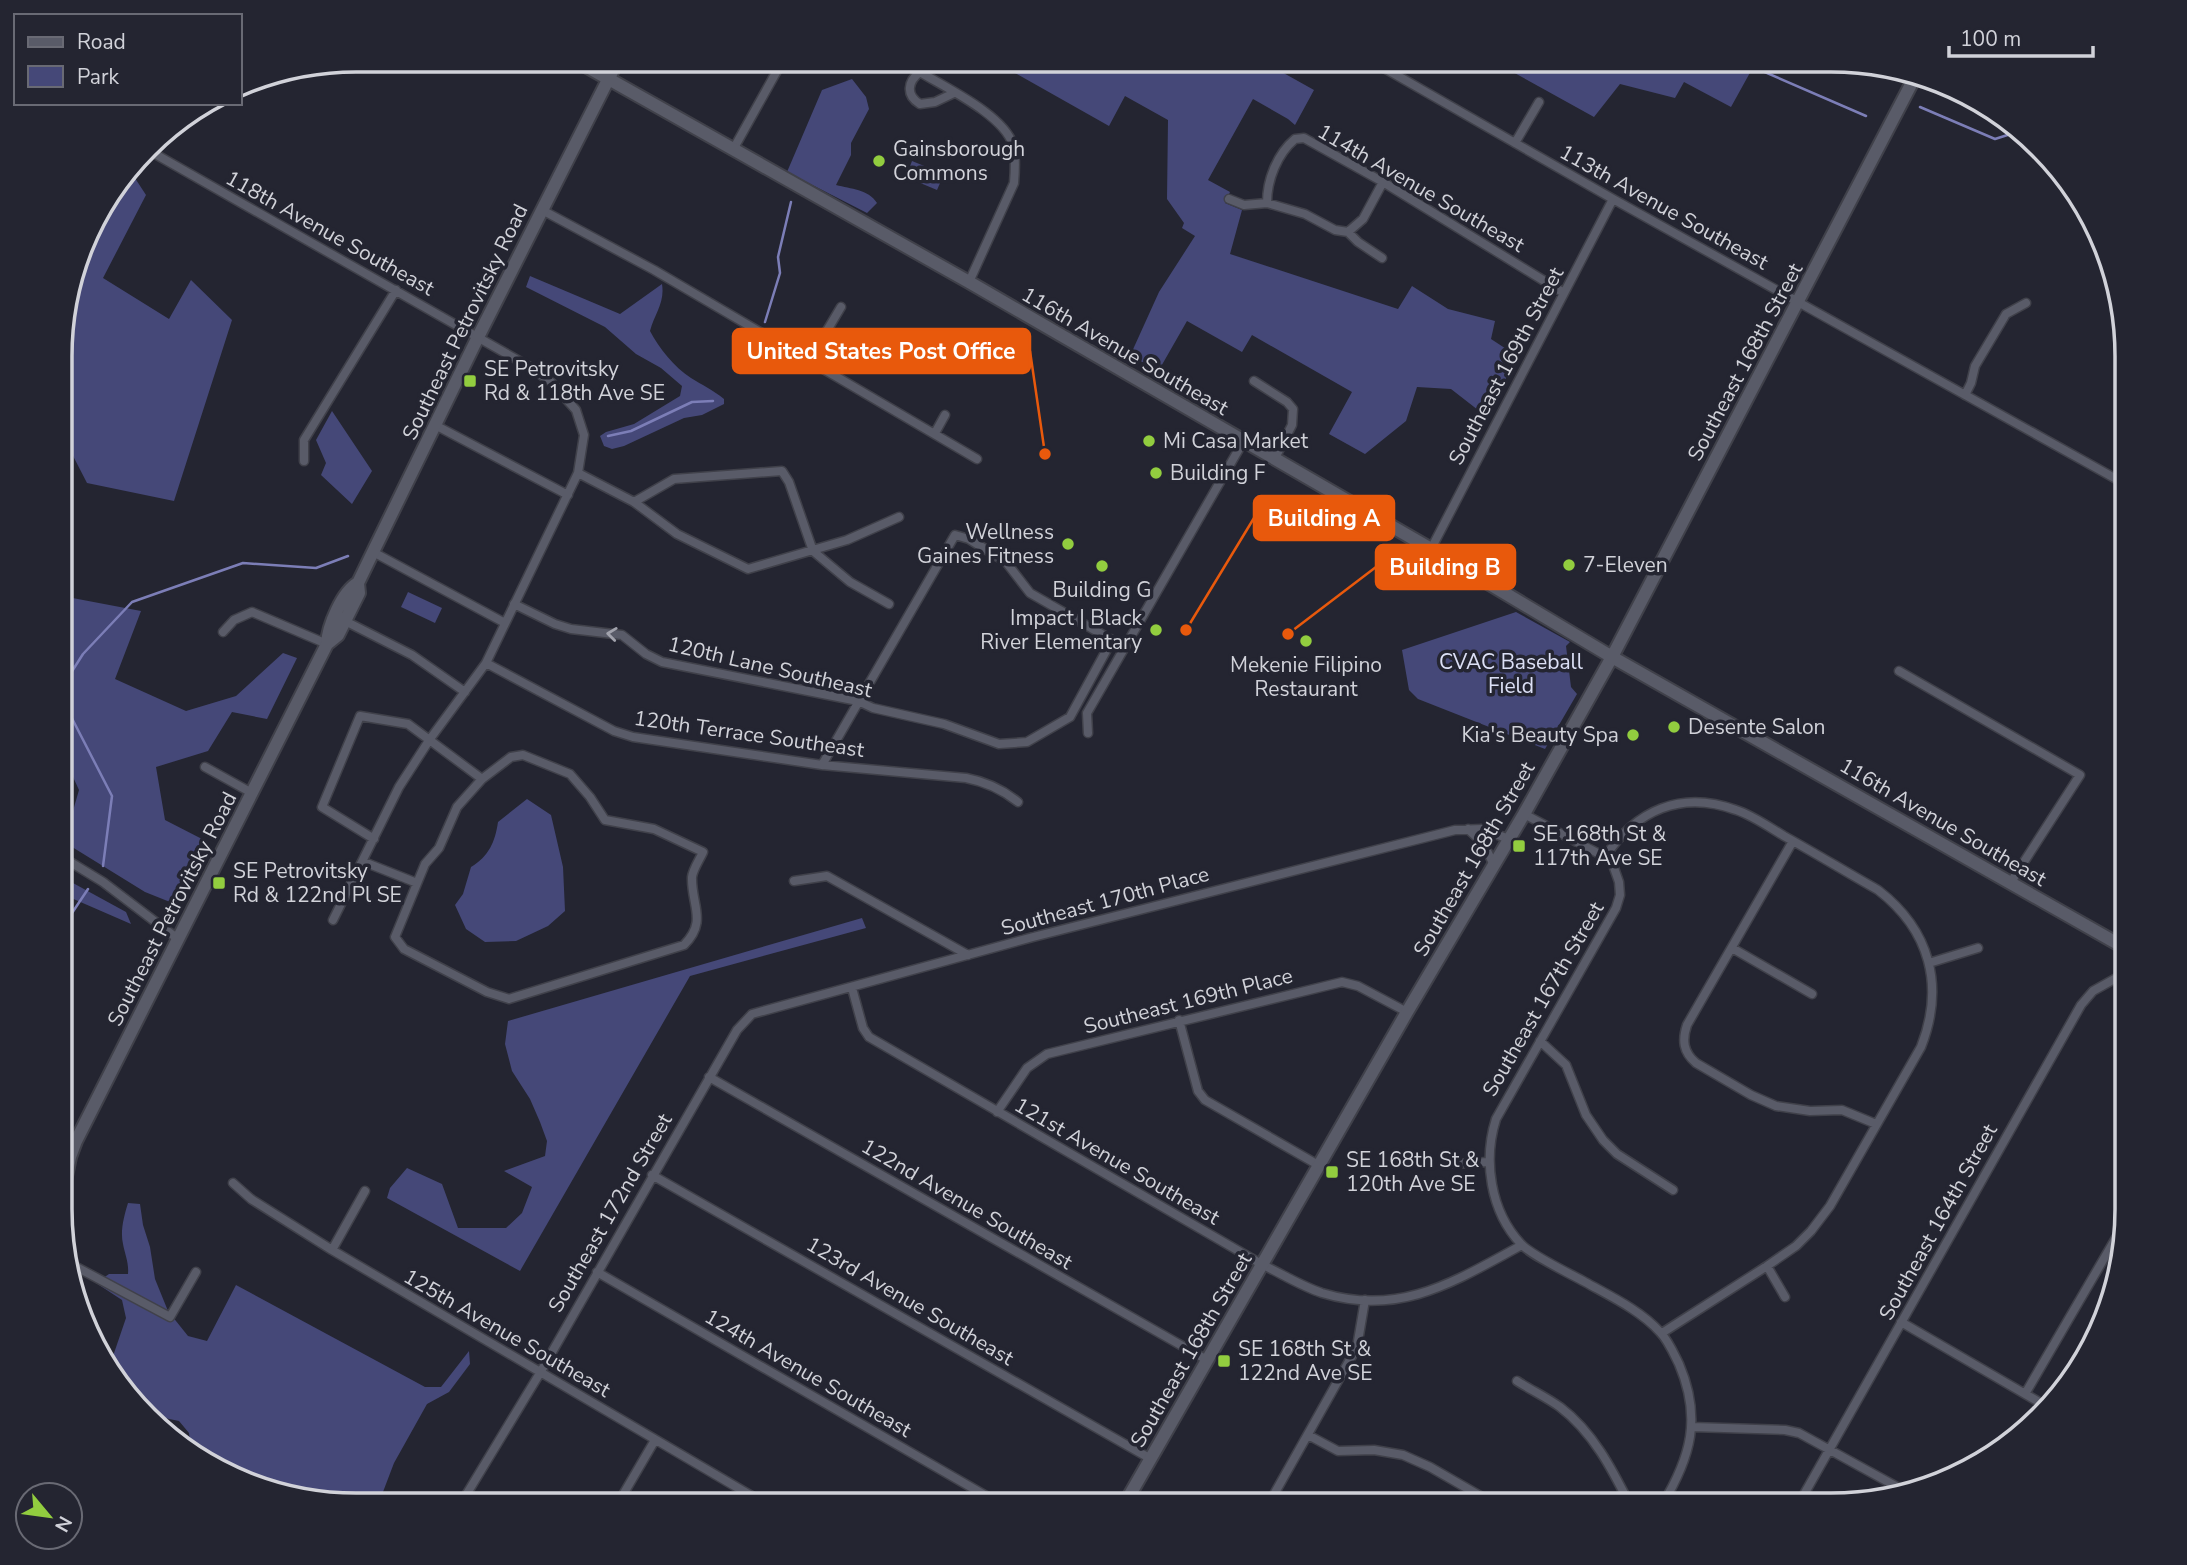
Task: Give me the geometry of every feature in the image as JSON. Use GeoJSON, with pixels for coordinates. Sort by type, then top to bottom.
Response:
{"type":"FeatureCollection","features":[{"type":"Feature","properties":{"kind":"street","name":"116th Avenue Southeast"},"geometry":{"type":"LineString","coordinates":[[597,72],[969,282],[1431,549],[1612,657],[2115,942]]}},
{"type":"Feature","properties":{"kind":"street","name":"Southeast Petrovitsky Road"},"geometry":{"type":"LineString","coordinates":[[327,644],[338,635],[359,593],[358,583],[373,552],[611,72]]}},
{"type":"Feature","properties":{"kind":"street"},"geometry":{"type":"LineString","coordinates":[[734,148],[776,72]]}},
{"type":"Feature","properties":{"kind":"street"},"geometry":{"type":"LineString","coordinates":[[954,93],[935,102],[920,104],[914,100],[909,89],[911,79],[920,72],[954,93],[991,117],[1012,144],[1015,166],[1014,183],[969,282]]}},
{"type":"Feature","properties":{"kind":"street","name":"113th Avenue Southeast"},"geometry":{"type":"LineString","coordinates":[[1391,72],[2115,478]]}},
{"type":"Feature","properties":{"kind":"street","name":"Southeast 168th Street"},"geometry":{"type":"LineString","coordinates":[[1131,1493],[1612,657],[1912,84]]}},
{"type":"Feature","properties":{"kind":"street"},"geometry":{"type":"LineString","coordinates":[[1515,143],[1539,102]]}},
{"type":"Feature","properties":{"kind":"street","name":"114th Avenue Southeast"},"geometry":{"type":"LineString","coordinates":[[1267,203],[1271,176],[1284,151],[1295,139],[1304,138],[1383,182],[1564,293]]}},
{"type":"Feature","properties":{"kind":"street","name":"118th Avenue Southeast"},"geometry":{"type":"LineString","coordinates":[[156,154],[530,367],[566,396],[576,410],[584,435],[579,472],[486,663],[430,739],[399,787],[333,920]]}},
{"type":"Feature","properties":{"kind":"street"},"geometry":{"type":"LineString","coordinates":[[1348,232],[1363,219],[1383,182]]}},
{"type":"Feature","properties":{"kind":"street"},"geometry":{"type":"LineString","coordinates":[[1229,199],[1244,205],[1267,203],[1306,214],[1335,230],[1348,232],[1382,258]]}},
{"type":"Feature","properties":{"kind":"street","name":"Southeast 169th Street"},"geometry":{"type":"LineString","coordinates":[[1431,549],[1613,199]]}},
{"type":"Feature","properties":{"kind":"street"},"geometry":{"type":"LineString","coordinates":[[542,210],[810,359],[977,459]]}},
{"type":"Feature","properties":{"kind":"street"},"geometry":{"type":"LineString","coordinates":[[304,461],[304,440],[397,290]]}},
{"type":"Feature","properties":{"kind":"street"},"geometry":{"type":"LineString","coordinates":[[1965,395],[1975,366],[2006,314],[2026,303]]}},
{"type":"Feature","properties":{"kind":"street"},"geometry":{"type":"LineString","coordinates":[[810,359],[841,307]]}},
{"type":"Feature","properties":{"kind":"street"},"geometry":{"type":"LineString","coordinates":[[1254,381],[1287,402],[1293,409],[1292,425],[1273,460]]}},
{"type":"Feature","properties":{"kind":"street"},"geometry":{"type":"LineString","coordinates":[[934,433],[945,415]]}},
{"type":"Feature","properties":{"kind":"street"},"geometry":{"type":"LineString","coordinates":[[435,425],[568,495]]}},
{"type":"Feature","properties":{"kind":"street"},"geometry":{"type":"LineString","coordinates":[[1088,733],[1087,713],[1243,442]]}},
{"type":"Feature","properties":{"kind":"street"},"geometry":{"type":"LineString","coordinates":[[634,502],[674,479],[782,471],[789,482],[813,551],[850,582],[889,604]]}},
{"type":"Feature","properties":{"kind":"street"},"geometry":{"type":"LineString","coordinates":[[579,472],[634,502],[677,534],[748,569],[847,540],[899,517]]}},
{"type":"Feature","properties":{"kind":"street","name":"120th Lane Southeast"},"geometry":{"type":"LineString","coordinates":[[514,604],[571,629],[622,635],[646,654],[662,662],[858,701],[873,708],[944,724],[999,744],[1027,742],[1070,717],[1112,640],[1030,593],[1006,562],[969,539],[955,535],[858,701]]}},
{"type":"Feature","properties":{"kind":"street"},"geometry":{"type":"LineString","coordinates":[[373,552],[505,623]]}},
{"type":"Feature","properties":{"kind":"street","name":"Southeast Petrovitsky Road"},"geometry":{"type":"LineString","coordinates":[[72,1152],[327,644],[328,631],[349,588],[358,583]]}},
{"type":"Feature","properties":{"kind":"street"},"geometry":{"type":"LineString","coordinates":[[223,632],[234,620],[252,612],[327,644]]}},
{"type":"Feature","properties":{"kind":"street"},"geometry":{"type":"LineString","coordinates":[[345,621],[412,655],[465,692]]}},
{"type":"Feature","properties":{"kind":"street","name":"120th Terrace Southeast"},"geometry":{"type":"LineString","coordinates":[[486,663],[614,731],[633,737],[822,765],[984,781],[1018,802]]}},
{"type":"Feature","properties":{"kind":"street"},"geometry":{"type":"LineString","coordinates":[[1899,671],[2080,775],[2011,882]]}},
{"type":"Feature","properties":{"kind":"street"},"geometry":{"type":"LineString","coordinates":[[822,765],[858,701]]}},
{"type":"Feature","properties":{"kind":"street"},"geometry":{"type":"LineString","coordinates":[[374,839],[322,807],[360,716],[408,724],[482,779]]}},
{"type":"Feature","properties":{"kind":"street"},"geometry":{"type":"LineString","coordinates":[[523,755],[570,774],[605,820],[654,829],[703,852],[692,875],[698,923],[693,936],[684,945],[509,999],[487,992],[404,950],[395,937],[425,864],[439,848],[457,807],[482,779],[511,757],[523,755]]}},
{"type":"Feature","properties":{"kind":"street"},"geometry":{"type":"LineString","coordinates":[[205,767],[252,793]]}},
{"type":"Feature","properties":{"kind":"street"},"geometry":{"type":"LineString","coordinates":[[1524,814],[1605,857],[1618,838],[1642,817],[1658,809],[1690,803],[1737,810],[1878,890],[1893,902],[1918,934],[1929,963],[1933,996],[1927,1032],[1822,1218],[1796,1246],[1662,1333]]}},
{"type":"Feature","properties":{"kind":"street"},"geometry":{"type":"LineString","coordinates":[[1468,829],[1483,844],[1494,865]]}},
{"type":"Feature","properties":{"kind":"street","name":"Southeast 170th Place"},"geometry":{"type":"LineString","coordinates":[[752,1014],[968,955],[1416,840],[1468,829],[1482,829],[1509,839]]}},
{"type":"Feature","properties":{"kind":"street"},"geometry":{"type":"LineString","coordinates":[[1793,841],[1687,1025],[1685,1048],[1696,1063],[1766,1102],[1795,1110],[1842,1110],[1876,1124]]}},
{"type":"Feature","properties":{"kind":"street","name":"Southeast 167th Street"},"geometry":{"type":"LineString","coordinates":[[1522,1245],[1499,1208],[1494,1193],[1488,1162],[1492,1132],[1496,1119],[1619,903],[1617,874],[1605,857]]}},
{"type":"Feature","properties":{"kind":"street"},"geometry":{"type":"LineString","coordinates":[[364,862],[417,883]]}},
{"type":"Feature","properties":{"kind":"street"},"geometry":{"type":"LineString","coordinates":[[72,863],[95,876],[178,939]]}},
{"type":"Feature","properties":{"kind":"street"},"geometry":{"type":"LineString","coordinates":[[794,881],[827,876],[968,955]]}},
{"type":"Feature","properties":{"kind":"street"},"geometry":{"type":"LineString","coordinates":[[1732,948],[1812,994]]}},
{"type":"Feature","properties":{"kind":"street"},"geometry":{"type":"LineString","coordinates":[[1929,963],[1978,948]]}},
{"type":"Feature","properties":{"kind":"street","name":"Southeast 164th Street"},"geometry":{"type":"LineString","coordinates":[[1805,1493],[2081,1005],[2093,991],[2115,979]]}},
{"type":"Feature","properties":{"kind":"street","name":"Southeast 169th Place"},"geometry":{"type":"LineString","coordinates":[[997,1112],[1027,1068],[1047,1054],[1179,1020],[1342,982],[1359,986],[1407,1012]]}},
{"type":"Feature","properties":{"kind":"street","name":"121st Avenue Southeast"},"geometry":{"type":"LineString","coordinates":[[852,988],[863,1028],[869,1037],[1263,1265],[1319,1292],[1365,1300],[1398,1299],[1422,1294],[1444,1287],[1522,1245]]}},
{"type":"Feature","properties":{"kind":"street","name":"Southeast 172nd Street"},"geometry":{"type":"LineString","coordinates":[[467,1493],[540,1373],[709,1077],[737,1030],[752,1014]]}},
{"type":"Feature","properties":{"kind":"street"},"geometry":{"type":"LineString","coordinates":[[1179,1020],[1198,1091],[1205,1100],[1320,1166]]}},
{"type":"Feature","properties":{"kind":"street"},"geometry":{"type":"LineString","coordinates":[[1540,1041],[1566,1065],[1586,1115],[1603,1140],[1617,1154],[1673,1190]]}},
{"type":"Feature","properties":{"kind":"street","name":"122nd Avenue Southeast"},"geometry":{"type":"LineString","coordinates":[[709,1077],[1207,1360]]}},
{"type":"Feature","properties":{"kind":"street"},"geometry":{"type":"LineString","coordinates":[[1455,1164],[1488,1162]]}},
{"type":"Feature","properties":{"kind":"street","name":"123rd Avenue Southeast"},"geometry":{"type":"LineString","coordinates":[[652,1175],[1151,1459]]}},
{"type":"Feature","properties":{"kind":"street","name":"125th Avenue Southeast"},"geometry":{"type":"LineString","coordinates":[[233,1183],[251,1199],[332,1250],[746,1493]]}},
{"type":"Feature","properties":{"kind":"street"},"geometry":{"type":"LineString","coordinates":[[332,1250],[365,1191]]}},
{"type":"Feature","properties":{"kind":"street"},"geometry":{"type":"LineString","coordinates":[[2025,1394],[2113,1242]]}},
{"type":"Feature","properties":{"kind":"street"},"geometry":{"type":"LineString","coordinates":[[1522,1245],[1624,1304],[1662,1333],[1674,1353],[1689,1390],[1692,1427],[1682,1469],[1669,1493]]}},
{"type":"Feature","properties":{"kind":"street"},"geometry":{"type":"LineString","coordinates":[[1767,1266],[1785,1297]]}},
{"type":"Feature","properties":{"kind":"street"},"geometry":{"type":"LineString","coordinates":[[78,1268],[170,1317],[196,1272]]}},
{"type":"Feature","properties":{"kind":"street","name":"124th Avenue Southeast"},"geometry":{"type":"LineString","coordinates":[[597,1272],[981,1493]]}},
{"type":"Feature","properties":{"kind":"street"},"geometry":{"type":"LineString","coordinates":[[1275,1493],[1357,1347],[1365,1300]]}},
{"type":"Feature","properties":{"kind":"street"},"geometry":{"type":"LineString","coordinates":[[1902,1322],[2039,1402]]}},
{"type":"Feature","properties":{"kind":"street"},"geometry":{"type":"LineString","coordinates":[[1517,1381],[1560,1408],[1589,1435],[1612,1468],[1624,1493]]}},
{"type":"Feature","properties":{"kind":"street"},"geometry":{"type":"LineString","coordinates":[[1692,1427],[1785,1430],[1799,1433],[1896,1486]]}},
{"type":"Feature","properties":{"kind":"street"},"geometry":{"type":"LineString","coordinates":[[1308,1436],[1338,1451],[1374,1450],[1403,1455],[1475,1493]]}},
{"type":"Feature","properties":{"kind":"street"},"geometry":{"type":"LineString","coordinates":[[624,1493],[655,1440]]}},
{"type":"Feature","properties":{"kind":"green space"},"geometry":{"type":"Polygon","coordinates":[[[1013,72],[1282,72],[1314,90],[1295,125],[1253,99],[1208,180],[1230,192],[1225,203],[1242,210],[1230,254],[1398,309],[1412,286],[1448,309],[1495,321],[1491,339],[1517,356],[1487,417],[1451,389],[1417,387],[1406,421],[1365,454],[1329,434],[1352,392],[1252,335],[1242,352],[1187,321],[1159,370],[1130,356],[1159,292],[1195,236],[1182,228],[1184,223],[1167,199],[1168,120],[1125,96],[1109,126],[1013,72]]]}},
{"type":"Feature","properties":{"kind":"green space"},"geometry":{"type":"Polygon","coordinates":[[[1513,72],[1750,72],[1731,107],[1684,82],[1675,98],[1620,84],[1594,117],[1513,72]]]}},
{"type":"Feature","properties":{"kind":"green space"},"geometry":{"type":"Polygon","coordinates":[[[852,79],[866,97],[869,109],[851,143],[851,155],[836,185],[859,190],[873,198],[877,203],[867,213],[787,172],[822,90],[852,79]]]}},
{"type":"Feature","properties":{"kind":"green space"},"geometry":{"type":"Polygon","coordinates":[[[912,161],[944,174],[937,190],[906,177],[912,161]]]}},
{"type":"Feature","properties":{"kind":"green space"},"geometry":{"type":"Polygon","coordinates":[[[135,178],[146,195],[103,278],[169,319],[191,280],[232,320],[174,501],[87,483],[72,454],[74,319],[81,282],[93,247],[110,214],[135,178]]]}},
{"type":"Feature","properties":{"kind":"green space"},"geometry":{"type":"Polygon","coordinates":[[[530,276],[620,314],[662,284],[661,302],[650,331],[673,363],[724,399],[724,404],[702,415],[684,418],[624,446],[612,449],[604,446],[600,436],[634,424],[680,396],[682,386],[661,368],[636,354],[605,327],[526,287],[530,276]]]}},
{"type":"Feature","properties":{"kind":"green space"},"geometry":{"type":"Polygon","coordinates":[[[332,411],[372,471],[352,504],[321,475],[326,463],[316,440],[332,411]]]}},
{"type":"Feature","properties":{"kind":"green space"},"geometry":{"type":"Polygon","coordinates":[[[408,592],[442,608],[435,623],[401,607],[408,592]]]}},
{"type":"Feature","properties":{"kind":"green space"},"geometry":{"type":"Polygon","coordinates":[[[72,598],[141,611],[115,679],[186,711],[236,696],[283,653],[297,658],[267,719],[232,712],[208,751],[156,767],[165,820],[202,839],[170,902],[145,892],[72,847],[72,814],[79,790],[72,775],[72,598]]]}},
{"type":"Feature","properties":{"kind":"green space","name":"CVAC Baseball Field"},"geometry":{"type":"Polygon","coordinates":[[[1516,612],[1570,642],[1566,646],[1571,687],[1577,694],[1545,749],[1418,699],[1409,690],[1402,650],[1516,612]]]}},
{"type":"Feature","properties":{"kind":"green space"},"geometry":{"type":"Polygon","coordinates":[[[527,799],[551,815],[563,867],[565,911],[548,926],[516,941],[485,942],[466,929],[455,905],[463,894],[471,867],[490,848],[498,822],[527,799]]]}},
{"type":"Feature","properties":{"kind":"green space"},"geometry":{"type":"Polygon","coordinates":[[[72,882],[126,912],[131,924],[72,898],[72,882]]]}},
{"type":"Feature","properties":{"kind":"green space"},"geometry":{"type":"Polygon","coordinates":[[[862,918],[866,928],[690,976],[520,1271],[387,1198],[390,1188],[407,1168],[442,1184],[458,1228],[506,1228],[522,1213],[532,1187],[504,1171],[545,1156],[547,1141],[530,1099],[512,1071],[505,1044],[508,1021],[862,918]]]}},
{"type":"Feature","properties":{"kind":"green space"},"geometry":{"type":"Polygon","coordinates":[[[128,1203],[140,1204],[155,1279],[168,1311],[188,1336],[207,1341],[236,1285],[425,1387],[441,1387],[469,1351],[470,1364],[449,1392],[427,1404],[394,1463],[383,1493],[319,1491],[282,1484],[247,1472],[190,1439],[189,1433],[179,1421],[163,1418],[155,1410],[130,1382],[113,1356],[126,1318],[122,1300],[96,1283],[109,1274],[128,1274],[122,1234],[128,1203]]]}},
{"type":"Feature","properties":{"kind":"waterway"},"geometry":{"type":"LineString","coordinates":[[1765,72],[1866,116]]}},
{"type":"Feature","properties":{"kind":"waterway"},"geometry":{"type":"LineString","coordinates":[[1920,107],[1995,139],[2009,134]]}},
{"type":"Feature","properties":{"kind":"waterway"},"geometry":{"type":"LineString","coordinates":[[765,322],[780,273],[778,257],[791,202]]}},
{"type":"Feature","properties":{"kind":"waterway"},"geometry":{"type":"LineString","coordinates":[[608,436],[631,431],[692,402],[713,401]]}},
{"type":"Feature","properties":{"kind":"waterway"},"geometry":{"type":"LineString","coordinates":[[72,671],[83,654],[132,602],[243,563],[316,568],[348,556]]}},
{"type":"Feature","properties":{"kind":"waterway"},"geometry":{"type":"LineString","coordinates":[[72,718],[112,796],[103,866]]}},
{"type":"Feature","properties":{"kind":"waterway"},"geometry":{"type":"LineString","coordinates":[[72,913],[88,889]]}},
{"type":"Feature","properties":{"kind":"place","name":"Gainsborough Commons"},"geometry":{"type":"Point","coordinates":[879,161]}},
{"type":"Feature","properties":{"kind":"place","name":"SE Petrovitsky Rd & 118th Ave SE"},"geometry":{"type":"Point","coordinates":[470,381]}},
{"type":"Feature","properties":{"kind":"place","name":"Mi Casa Market"},"geometry":{"type":"Point","coordinates":[1149,441]}},
{"type":"Feature","properties":{"kind":"place","name":"United States Post Office"},"geometry":{"type":"Point","coordinates":[1045,454]}},
{"type":"Feature","properties":{"kind":"place","name":"Building F"},"geometry":{"type":"Point","coordinates":[1156,473]}},
{"type":"Feature","properties":{"kind":"place","name":"Wellness Gaines Fitness"},"geometry":{"type":"Point","coordinates":[1068,544]}},
{"type":"Feature","properties":{"kind":"place","name":"7-Eleven"},"geometry":{"type":"Point","coordinates":[1569,565]}},
{"type":"Feature","properties":{"kind":"place","name":"Building G"},"geometry":{"type":"Point","coordinates":[1102,566]}},
{"type":"Feature","properties":{"kind":"place","name":"Impact | Black River Elementary"},"geometry":{"type":"Point","coordinates":[1156,630]}},
{"type":"Feature","properties":{"kind":"place","name":"Building A"},"geometry":{"type":"Point","coordinates":[1186,630]}},
{"type":"Feature","properties":{"kind":"place","name":"Building B"},"geometry":{"type":"Point","coordinates":[1288,634]}},
{"type":"Feature","properties":{"kind":"place","name":"Mekenie Filipino Restaurant"},"geometry":{"type":"Point","coordinates":[1306,641]}},
{"type":"Feature","properties":{"kind":"place","name":"Desente Salon"},"geometry":{"type":"Point","coordinates":[1674,727]}},
{"type":"Feature","properties":{"kind":"place","name":"Kia's Beauty Spa"},"geometry":{"type":"Point","coordinates":[1633,735]}},
{"type":"Feature","properties":{"kind":"place","name":"SE 168th St & 117th Ave SE"},"geometry":{"type":"Point","coordinates":[1519,846]}},
{"type":"Feature","properties":{"kind":"place","name":"SE Petrovitsky Rd & 122nd Pl SE"},"geometry":{"type":"Point","coordinates":[219,883]}},
{"type":"Feature","properties":{"kind":"place","name":"SE 168th St & 120th Ave SE"},"geometry":{"type":"Point","coordinates":[1332,1172]}},
{"type":"Feature","properties":{"kind":"place","name":"SE 168th St & 122nd Ave SE"},"geometry":{"type":"Point","coordinates":[1224,1361]}}]}
